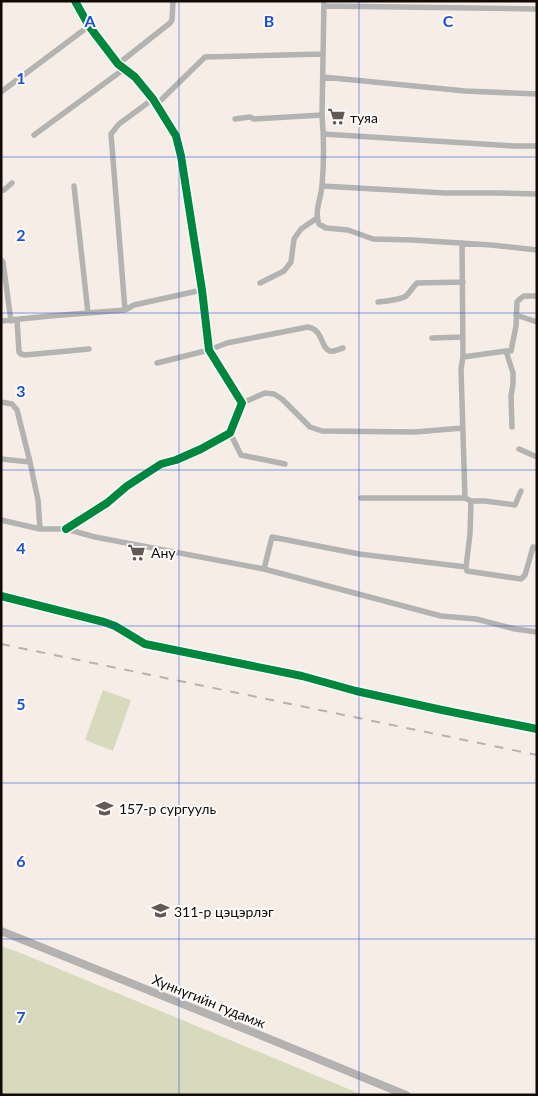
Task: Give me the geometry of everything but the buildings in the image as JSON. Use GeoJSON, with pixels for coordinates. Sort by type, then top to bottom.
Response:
{"type":"FeatureCollection","features":[{"type":"Feature","properties":{"kind":"main road","name":"Хүннүгийн гудамж"},"geometry":{"type":"LineString","coordinates":[[1,931],[406,1095]]}},
{"type":"Feature","properties":{"kind":"street"},"geometry":{"type":"LineString","coordinates":[[74,1],[88,26],[118,64],[134,77],[153,99],[176,136],[181,156],[202,290],[209,350],[242,403]]}},
{"type":"Feature","properties":{"kind":"street"},"geometry":{"type":"LineString","coordinates":[[118,64],[170,24],[173,1]]}},
{"type":"Feature","properties":{"kind":"street"},"geometry":{"type":"LineString","coordinates":[[537,9],[324,4],[322,186],[316,218],[319,224],[326,228],[348,230],[373,239],[462,243],[537,250]]}},
{"type":"Feature","properties":{"kind":"street"},"geometry":{"type":"LineString","coordinates":[[1,92],[88,26]]}},
{"type":"Feature","properties":{"kind":"street"},"geometry":{"type":"LineString","coordinates":[[156,105],[205,57],[322,54]]}},
{"type":"Feature","properties":{"kind":"street"},"geometry":{"type":"LineString","coordinates":[[34,135],[124,69]]}},
{"type":"Feature","properties":{"kind":"street"},"geometry":{"type":"LineString","coordinates":[[323,77],[464,90],[537,94]]}},
{"type":"Feature","properties":{"kind":"street"},"geometry":{"type":"LineString","coordinates":[[125,310],[112,134],[119,124],[153,99]]}},
{"type":"Feature","properties":{"kind":"street"},"geometry":{"type":"LineString","coordinates":[[236,119],[322,115]]}},
{"type":"Feature","properties":{"kind":"street"},"geometry":{"type":"LineString","coordinates":[[323,134],[537,146]]}},
{"type":"Feature","properties":{"kind":"street"},"geometry":{"type":"LineString","coordinates":[[1,191],[12,183]]}},
{"type":"Feature","properties":{"kind":"street"},"geometry":{"type":"LineString","coordinates":[[74,186],[88,313]]}},
{"type":"Feature","properties":{"kind":"street"},"geometry":{"type":"LineString","coordinates":[[322,186],[445,193],[537,194]]}},
{"type":"Feature","properties":{"kind":"street"},"geometry":{"type":"LineString","coordinates":[[260,282],[284,271],[291,262],[294,239],[301,229],[316,218]]}},
{"type":"Feature","properties":{"kind":"street"},"geometry":{"type":"LineString","coordinates":[[462,243],[463,357],[461,369],[465,498]]}},
{"type":"Feature","properties":{"kind":"street"},"geometry":{"type":"LineString","coordinates":[[1,260],[3,262],[19,352],[25,355],[89,350]]}},
{"type":"Feature","properties":{"kind":"street"},"geometry":{"type":"LineString","coordinates":[[378,302],[402,298],[417,283],[462,282]]}},
{"type":"Feature","properties":{"kind":"street"},"geometry":{"type":"LineString","coordinates":[[1,321],[125,310],[134,305],[202,290]]}},
{"type":"Feature","properties":{"kind":"street"},"geometry":{"type":"LineString","coordinates":[[463,357],[511,351],[517,302],[524,296],[537,296]]}},
{"type":"Feature","properties":{"kind":"street"},"geometry":{"type":"LineString","coordinates":[[516,315],[537,322]]}},
{"type":"Feature","properties":{"kind":"street"},"geometry":{"type":"LineString","coordinates":[[157,363],[209,350],[227,343],[308,327],[314,328],[318,332],[329,351],[343,348]]}},
{"type":"Feature","properties":{"kind":"street"},"geometry":{"type":"LineString","coordinates":[[432,338],[463,337]]}},
{"type":"Feature","properties":{"kind":"street"},"geometry":{"type":"LineString","coordinates":[[506,351],[514,372],[511,396],[512,427]]}},
{"type":"Feature","properties":{"kind":"street"},"geometry":{"type":"LineString","coordinates":[[66,529],[107,504],[127,486],[161,464],[176,460],[201,449],[230,433],[242,403],[265,393],[274,394],[282,399],[310,427],[322,431],[415,432],[463,428]]}},
{"type":"Feature","properties":{"kind":"street"},"geometry":{"type":"LineString","coordinates":[[1,402],[12,404],[17,410],[38,500],[40,529]]}},
{"type":"Feature","properties":{"kind":"street"},"geometry":{"type":"LineString","coordinates":[[230,433],[241,455],[285,464]]}},
{"type":"Feature","properties":{"kind":"street"},"geometry":{"type":"LineString","coordinates":[[519,449],[537,457]]}},
{"type":"Feature","properties":{"kind":"street"},"geometry":{"type":"LineString","coordinates":[[1,460],[30,462]]}},
{"type":"Feature","properties":{"kind":"street"},"geometry":{"type":"LineString","coordinates":[[361,498],[465,498],[471,501],[515,505],[521,491]]}},
{"type":"Feature","properties":{"kind":"street"},"geometry":{"type":"LineString","coordinates":[[471,501],[467,571],[521,579],[525,575],[533,547],[537,548]]}},
{"type":"Feature","properties":{"kind":"street"},"geometry":{"type":"LineString","coordinates":[[1,520],[40,529],[66,529],[95,537],[264,569],[441,616],[476,620],[537,632]]}},
{"type":"Feature","properties":{"kind":"street"},"geometry":{"type":"LineString","coordinates":[[264,569],[272,536],[359,554],[466,567]]}},
{"type":"Feature","properties":{"kind":"street"},"geometry":{"type":"LineString","coordinates":[[1,596],[104,622],[115,626],[145,644],[302,676],[356,691],[537,729]]}},
{"type":"Feature","properties":{"kind":"green space"},"geometry":{"type":"Polygon","coordinates":[[[103,690],[131,700],[113,751],[85,740],[103,690]]]}},
{"type":"Feature","properties":{"kind":"green space"},"geometry":{"type":"Polygon","coordinates":[[[1,946],[23,954],[363,1095],[1,1095],[1,946]]]}},
{"type":"Feature","properties":{"kind":"railway"},"geometry":{"type":"LineString","coordinates":[[1,644],[537,755]]}},
{"type":"Feature","properties":{"kind":"cycle path"},"geometry":{"type":"LineString","coordinates":[[66,529],[107,503],[127,486],[161,464],[176,460],[201,449],[230,433],[242,403],[209,350],[202,290],[181,156],[176,136],[153,99],[135,77],[118,64],[89,26],[75,1]]}},
{"type":"Feature","properties":{"kind":"cycle path"},"geometry":{"type":"LineString","coordinates":[[1,596],[104,622],[115,626],[145,644],[302,676],[356,691],[537,729]]}},
{"type":"Feature","properties":{"kind":"place","name":"туяа"},"geometry":{"type":"Point","coordinates":[336,117]}},
{"type":"Feature","properties":{"kind":"place","name":"Ану"},"geometry":{"type":"Point","coordinates":[137,552]}},
{"type":"Feature","properties":{"kind":"place","name":"157-р сургууль"},"geometry":{"type":"Point","coordinates":[105,808]}},
{"type":"Feature","properties":{"kind":"place","name":"311-р цэцэрлэг"},"geometry":{"type":"Point","coordinates":[160,911]}}]}
